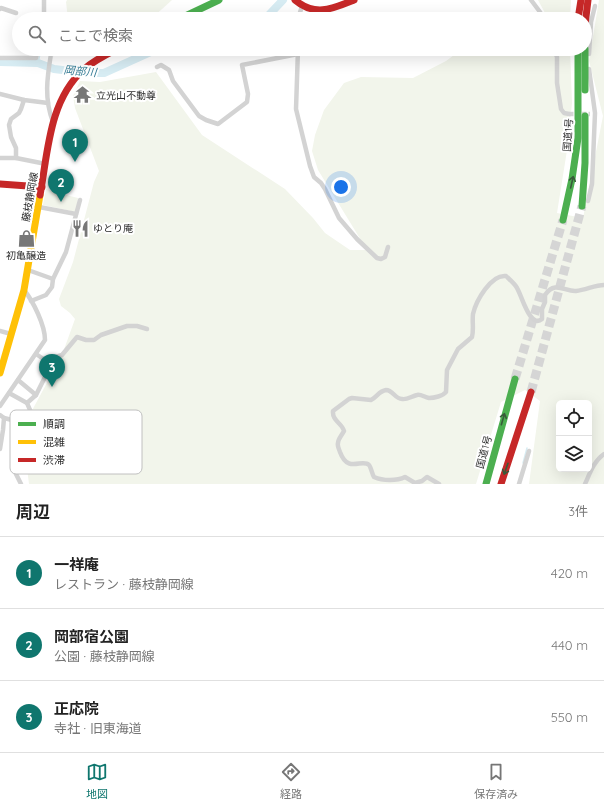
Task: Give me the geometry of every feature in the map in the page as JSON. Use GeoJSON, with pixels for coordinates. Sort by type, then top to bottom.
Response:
{"type":"FeatureCollection","features":[{"type":"Feature","properties":{"kind":"main road"},"geometry":{"type":"LineString","coordinates":[[194,12],[219,0]]}},
{"type":"Feature","properties":{"kind":"main road"},"geometry":{"type":"LineString","coordinates":[[295,0],[302,6],[322,11],[354,0]]}},
{"type":"Feature","properties":{"kind":"main road"},"geometry":{"type":"LineString","coordinates":[[579,12],[581,0]]}},
{"type":"Feature","properties":{"kind":"main road"},"geometry":{"type":"LineString","coordinates":[[587,12],[588,0]]}},
{"type":"Feature","properties":{"kind":"main road","name":"藤枝静岡線"},"geometry":{"type":"LineString","coordinates":[[0,373],[24,290],[53,122],[63,96],[76,77],[87,67],[104,56]]}},
{"type":"Feature","properties":{"kind":"main road","name":"国道1号"},"geometry":{"type":"LineString","coordinates":[[563,220],[573,178],[578,139],[578,56]]}},
{"type":"Feature","properties":{"kind":"main road","name":"国道1号"},"geometry":{"type":"LineString","coordinates":[[585,56],[585,203]]}},
{"type":"Feature","properties":{"kind":"main road"},"geometry":{"type":"LineString","coordinates":[[0,184],[42,187]]}},
{"type":"Feature","properties":{"kind":"main road","name":"国道1号"},"geometry":{"type":"LineString","coordinates":[[486,484],[515,379]]}},
{"type":"Feature","properties":{"kind":"main road"},"geometry":{"type":"LineString","coordinates":[[501,484],[531,392]]}},
{"type":"Feature","properties":{"kind":"street"},"geometry":{"type":"LineString","coordinates":[[44,0],[44,12]]}},
{"type":"Feature","properties":{"kind":"street"},"geometry":{"type":"LineString","coordinates":[[531,0],[540,12]]}},
{"type":"Feature","properties":{"kind":"street"},"geometry":{"type":"LineString","coordinates":[[300,12],[302,6]]}},
{"type":"Feature","properties":{"kind":"street"},"geometry":{"type":"LineString","coordinates":[[592,18],[595,6]]}},
{"type":"Feature","properties":{"kind":"street"},"geometry":{"type":"LineString","coordinates":[[0,10],[1,8],[13,12]]}},
{"type":"Feature","properties":{"kind":"street"},"geometry":{"type":"LineString","coordinates":[[0,58],[36,58],[36,56]]}},
{"type":"Feature","properties":{"kind":"street"},"geometry":{"type":"LineString","coordinates":[[50,56],[46,89],[53,122]]}},
{"type":"Feature","properties":{"kind":"street"},"geometry":{"type":"LineString","coordinates":[[157,66],[161,65],[169,70],[173,81],[199,116],[218,124],[247,102],[248,94],[242,65],[281,56]]}},
{"type":"Feature","properties":{"kind":"street"},"geometry":{"type":"LineString","coordinates":[[298,56],[296,109],[314,177],[325,189],[339,218],[376,258],[381,259],[384,257],[388,247]]}},
{"type":"Feature","properties":{"kind":"street"},"geometry":{"type":"LineString","coordinates":[[557,56],[557,83],[561,109],[564,113],[569,114]]}},
{"type":"Feature","properties":{"kind":"street"},"geometry":{"type":"LineString","coordinates":[[585,203],[592,184],[592,114],[590,56]]}},
{"type":"Feature","properties":{"kind":"street"},"geometry":{"type":"LineString","coordinates":[[0,94],[24,100],[48,103]]}},
{"type":"Feature","properties":{"kind":"street"},"geometry":{"type":"LineString","coordinates":[[16,158],[16,148],[11,136],[9,125],[11,119],[19,113],[24,100]]}},
{"type":"Feature","properties":{"kind":"street"},"geometry":{"type":"LineString","coordinates":[[0,158],[16,158],[46,164]]}},
{"type":"Feature","properties":{"kind":"street"},"geometry":{"type":"LineString","coordinates":[[31,301],[49,293],[52,287],[53,279],[66,252],[80,200]]}},
{"type":"Feature","properties":{"kind":"street"},"geometry":{"type":"LineString","coordinates":[[39,207],[76,214]]}},
{"type":"Feature","properties":{"kind":"street"},"geometry":{"type":"LineString","coordinates":[[28,270],[53,279]]}},
{"type":"Feature","properties":{"kind":"street"},"geometry":{"type":"LineString","coordinates":[[439,484],[427,477],[422,481],[415,483],[406,477],[399,480],[378,479],[374,477],[369,465],[346,462],[342,458],[337,445],[344,431],[333,418],[332,412],[350,399],[371,400],[378,394],[387,390],[397,398],[404,400],[417,395],[429,398],[444,395],[446,392],[448,370],[458,349],[473,333],[474,310],[486,286],[499,276],[506,276],[517,288],[531,317],[538,322],[542,319],[542,309],[545,302],[545,295],[551,289],[563,287],[575,291],[604,285]]}},
{"type":"Feature","properties":{"kind":"street"},"geometry":{"type":"LineString","coordinates":[[0,406],[44,343],[45,333],[31,301],[24,290]]}},
{"type":"Feature","properties":{"kind":"street"},"geometry":{"type":"LineString","coordinates":[[28,403],[36,396],[46,375],[48,362],[52,358],[62,355],[77,337],[86,340],[94,340],[101,335],[127,326],[137,326],[146,329]]}},
{"type":"Feature","properties":{"kind":"street"},"geometry":{"type":"LineString","coordinates":[[0,331],[11,334]]}},
{"type":"Feature","properties":{"kind":"street"},"geometry":{"type":"LineString","coordinates":[[36,354],[48,362]]}},
{"type":"Feature","properties":{"kind":"street"},"geometry":{"type":"LineString","coordinates":[[18,380],[36,396]]}},
{"type":"Feature","properties":{"kind":"street"},"geometry":{"type":"LineString","coordinates":[[9,393],[28,403],[30,410]]}},
{"type":"Feature","properties":{"kind":"street"},"geometry":{"type":"LineString","coordinates":[[0,449],[3,430],[2,416]]}},
{"type":"Feature","properties":{"kind":"street"},"geometry":{"type":"LineString","coordinates":[[518,484],[529,451]]}},
{"type":"Feature","properties":{"kind":"street"},"geometry":{"type":"LineString","coordinates":[[585,484],[591,469],[604,454]]}},
{"type":"Feature","properties":{"kind":"street"},"geometry":{"type":"LineString","coordinates":[[16,474],[21,484]]}},
{"type":"Feature","properties":{"kind":"shaded area"},"geometry":{"type":"Polygon","coordinates":[[[67,0],[172,0],[159,12],[67,12],[67,0]]]}},
{"type":"Feature","properties":{"kind":"shaded area"},"geometry":{"type":"Polygon","coordinates":[[[538,0],[571,0],[570,12],[544,12],[538,0]]]}},
{"type":"Feature","properties":{"kind":"shaded area"},"geometry":{"type":"Polygon","coordinates":[[[599,0],[604,0],[604,484],[529,484],[540,401],[525,390],[501,402],[476,484],[29,484],[28,474],[142,474],[142,410],[32,410],[62,355],[75,319],[61,306],[59,299],[73,262],[94,182],[99,171],[75,108],[73,96],[80,81],[100,82],[156,72],[202,135],[285,189],[313,218],[325,233],[350,250],[367,250],[318,170],[312,151],[315,135],[324,110],[344,83],[361,77],[413,78],[453,56],[570,56],[572,103],[568,144],[557,213],[583,218],[603,116],[589,61],[590,56],[592,56],[592,43],[599,0]]]}},
{"type":"Feature","properties":{"kind":"shaded area"},"geometry":{"type":"Polygon","coordinates":[[[46,189],[78,198],[76,212],[43,205],[46,189]]]}},
{"type":"Feature","properties":{"kind":"waterway","name":"岡部川"},"geometry":{"type":"LineString","coordinates":[[272,12],[283,0]]}},
{"type":"Feature","properties":{"kind":"waterway"},"geometry":{"type":"LineString","coordinates":[[38,63],[40,56]]}},
{"type":"Feature","properties":{"kind":"waterway","name":"岡部川"},"geometry":{"type":"LineString","coordinates":[[0,62],[38,63],[54,69],[104,73],[142,56]]}},
{"type":"Feature","properties":{"kind":"waterway"},"geometry":{"type":"LineString","coordinates":[[523,463],[527,448]]}},
{"type":"Feature","properties":{"kind":"tunnel"},"geometry":{"type":"LineString","coordinates":[[569,114],[590,114]]}},
{"type":"Feature","properties":{"kind":"tunnel"},"geometry":{"type":"LineString","coordinates":[[531,392],[582,206]]}},
{"type":"Feature","properties":{"kind":"tunnel"},"geometry":{"type":"LineString","coordinates":[[515,379],[563,220]]}},
{"type":"Feature","properties":{"kind":"traffic: fast"},"geometry":{"type":"LineString","coordinates":[[194,12],[219,0]]}},
{"type":"Feature","properties":{"kind":"traffic: fast"},"geometry":{"type":"LineString","coordinates":[[563,220],[572,179],[578,138],[578,56]]}},
{"type":"Feature","properties":{"kind":"traffic: fast"},"geometry":{"type":"LineString","coordinates":[[585,56],[585,90]]}},
{"type":"Feature","properties":{"kind":"traffic: fast"},"geometry":{"type":"LineString","coordinates":[[582,206],[585,163],[585,116]]}},
{"type":"Feature","properties":{"kind":"traffic: fast"},"geometry":{"type":"LineString","coordinates":[[486,484],[515,379]]}},
{"type":"Feature","properties":{"kind":"traffic: slow"},"geometry":{"type":"LineString","coordinates":[[0,373],[24,290],[40,195]]}},
{"type":"Feature","properties":{"kind":"traffic: jam"},"geometry":{"type":"LineString","coordinates":[[295,0],[302,5],[317,10],[324,10],[354,0]]}},
{"type":"Feature","properties":{"kind":"traffic: jam"},"geometry":{"type":"LineString","coordinates":[[579,12],[581,0]]}},
{"type":"Feature","properties":{"kind":"traffic: jam"},"geometry":{"type":"LineString","coordinates":[[587,12],[588,0]]}},
{"type":"Feature","properties":{"kind":"traffic: jam"},"geometry":{"type":"LineString","coordinates":[[40,195],[48,145],[52,128],[63,97],[83,70],[104,56]]}},
{"type":"Feature","properties":{"kind":"traffic: jam"},"geometry":{"type":"LineString","coordinates":[[0,184],[42,187]]}},
{"type":"Feature","properties":{"kind":"traffic: jam"},"geometry":{"type":"LineString","coordinates":[[501,484],[531,392]]}},
{"type":"Feature","properties":{"kind":"place","name":"立光山不動尊"},"geometry":{"type":"Point","coordinates":[83,95]}},
{"type":"Feature","properties":{"kind":"place","name":"一祥庵"},"geometry":{"type":"Point","coordinates":[75,162]}},
{"type":"Feature","properties":{"kind":"place","name":"岡部宿公園"},"geometry":{"type":"Point","coordinates":[61,202]}},
{"type":"Feature","properties":{"kind":"place","name":"ゆとり庵"},"geometry":{"type":"Point","coordinates":[80,228]}},
{"type":"Feature","properties":{"kind":"place","name":"初亀醸造"},"geometry":{"type":"Point","coordinates":[26,238]}},
{"type":"Feature","properties":{"kind":"place","name":"正応院"},"geometry":{"type":"Point","coordinates":[52,387]}}]}
